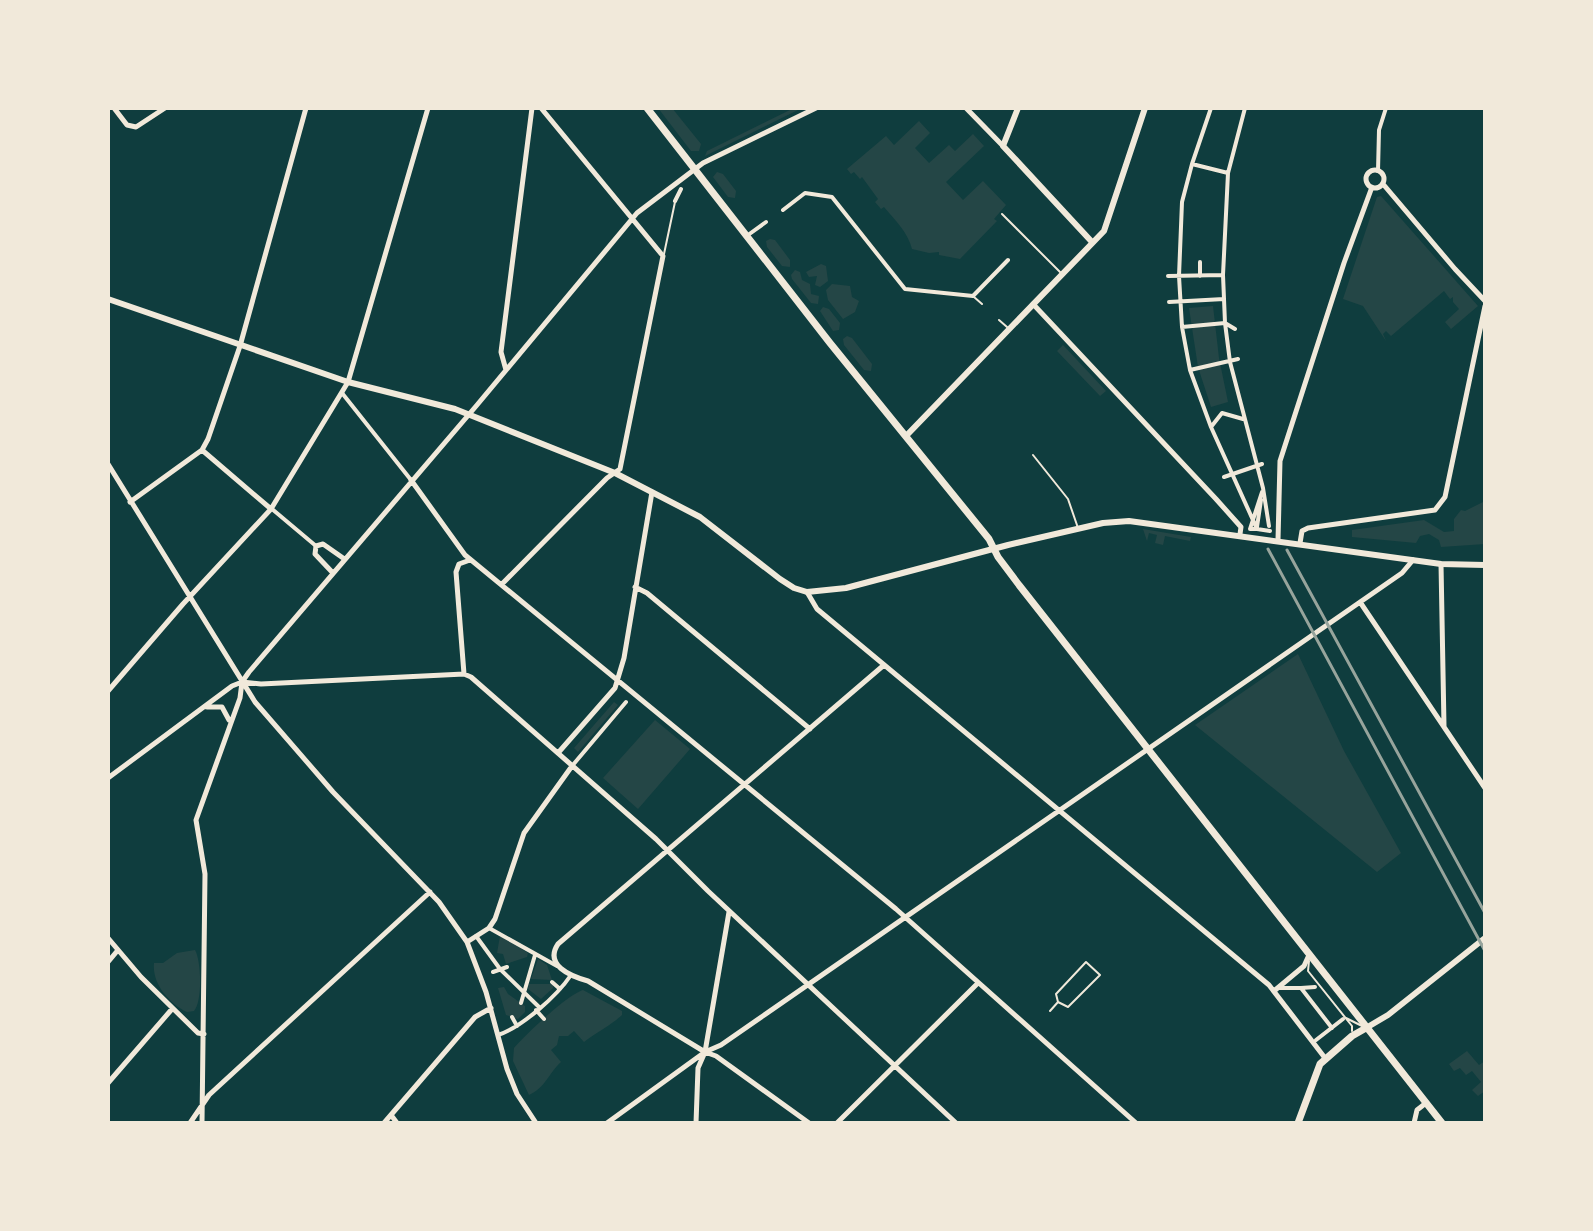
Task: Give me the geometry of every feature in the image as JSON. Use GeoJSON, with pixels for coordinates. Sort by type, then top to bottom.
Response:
{"type":"FeatureCollection","features":[{"type":"Feature","properties":{"kind":"main road"},"geometry":{"type":"LineString","coordinates":[[647,108],[986,536],[1019,585],[1442,1123]]}},
{"type":"Feature","properties":{"kind":"main road"},"geometry":{"type":"LineString","coordinates":[[1298,1123],[1320,1064],[1366,1028]]}},
{"type":"Feature","properties":{"kind":"street"},"geometry":{"type":"LineString","coordinates":[[114,108],[127,125],[136,127],[165,108]]}},
{"type":"Feature","properties":{"kind":"street"},"geometry":{"type":"LineString","coordinates":[[130,502],[202,450],[240,346],[306,108]]}},
{"type":"Feature","properties":{"kind":"street"},"geometry":{"type":"LineString","coordinates":[[108,691],[271,509],[342,393],[348,382],[428,108]]}},
{"type":"Feature","properties":{"kind":"street"},"geometry":{"type":"LineString","coordinates":[[506,370],[501,352],[532,108]]}},
{"type":"Feature","properties":{"kind":"street"},"geometry":{"type":"LineString","coordinates":[[502,584],[615,473],[622,462],[663,256],[541,108]]}},
{"type":"Feature","properties":{"kind":"street"},"geometry":{"type":"LineString","coordinates":[[202,1123],[205,874],[196,820],[240,698],[242,682],[343,558],[637,213],[703,163],[816,108]]}},
{"type":"Feature","properties":{"kind":"street"},"geometry":{"type":"LineString","coordinates":[[966,108],[1092,242]]}},
{"type":"Feature","properties":{"kind":"street"},"geometry":{"type":"LineString","coordinates":[[1003,146],[1018,108]]}},
{"type":"Feature","properties":{"kind":"street"},"geometry":{"type":"LineString","coordinates":[[906,436],[1107,225],[1145,108]]}},
{"type":"Feature","properties":{"kind":"street"},"geometry":{"type":"LineString","coordinates":[[1211,108],[1182,202],[1179,276],[1182,327],[1190,370],[1227,476],[1252,521]]}},
{"type":"Feature","properties":{"kind":"street"},"geometry":{"type":"LineString","coordinates":[[1245,108],[1228,173],[1223,275],[1230,362],[1243,419],[1259,464],[1263,488],[1269,528],[1250,529],[1263,488]]}},
{"type":"Feature","properties":{"kind":"street"},"geometry":{"type":"LineString","coordinates":[[1378,171],[1379,130],[1386,108]]}},
{"type":"Feature","properties":{"kind":"street"},"geometry":{"type":"LineString","coordinates":[[1192,164],[1228,173]]}},
{"type":"Feature","properties":{"kind":"street"},"geometry":{"type":"LineString","coordinates":[[1212,178],[1213,169]]}},
{"type":"Feature","properties":{"kind":"street"},"geometry":{"type":"LineString","coordinates":[[1300,543],[1302,531],[1308,528],[1435,510],[1445,497],[1485,303],[1383,184],[1383,175],[1378,171]]}},
{"type":"Feature","properties":{"kind":"street"},"geometry":{"type":"LineString","coordinates":[[1372,187],[1367,181],[1368,175],[1378,171]]}},
{"type":"Feature","properties":{"kind":"street"},"geometry":{"type":"LineString","coordinates":[[1372,187],[1383,184]]}},
{"type":"Feature","properties":{"kind":"street"},"geometry":{"type":"LineString","coordinates":[[1278,540],[1280,461],[1372,187]]}},
{"type":"Feature","properties":{"kind":"street"},"geometry":{"type":"LineString","coordinates":[[675,201],[681,189]]}},
{"type":"Feature","properties":{"kind":"street"},"geometry":{"type":"LineString","coordinates":[[783,210],[805,193],[832,197],[905,289],[973,296],[1008,260]]}},
{"type":"Feature","properties":{"kind":"street"},"geometry":{"type":"LineString","coordinates":[[746,236],[766,222]]}},
{"type":"Feature","properties":{"kind":"street"},"geometry":{"type":"LineString","coordinates":[[1200,262],[1200,276]]}},
{"type":"Feature","properties":{"kind":"street"},"geometry":{"type":"LineString","coordinates":[[1168,276],[1223,275]]}},
{"type":"Feature","properties":{"kind":"street"},"geometry":{"type":"LineString","coordinates":[[108,299],[348,382],[468,415],[615,473],[700,517],[780,579],[807,592],[846,588],[1078,529],[1129,521],[1441,564],[1485,565]]}},
{"type":"Feature","properties":{"kind":"street"},"geometry":{"type":"LineString","coordinates":[[1169,302],[1224,299]]}},
{"type":"Feature","properties":{"kind":"street"},"geometry":{"type":"LineString","coordinates":[[1033,304],[1208,490],[1241,527],[1240,534]]}},
{"type":"Feature","properties":{"kind":"street"},"geometry":{"type":"LineString","coordinates":[[1182,327],[1225,323],[1235,329]]}},
{"type":"Feature","properties":{"kind":"street"},"geometry":{"type":"LineString","coordinates":[[1178,359],[1187,356]]}},
{"type":"Feature","properties":{"kind":"street"},"geometry":{"type":"LineString","coordinates":[[1190,370],[1238,359]]}},
{"type":"Feature","properties":{"kind":"street"},"geometry":{"type":"LineString","coordinates":[[342,393],[465,555],[905,917],[978,983],[1035,1028],[1136,1123]]}},
{"type":"Feature","properties":{"kind":"street"},"geometry":{"type":"LineString","coordinates":[[1211,427],[1222,413],[1243,419]]}},
{"type":"Feature","properties":{"kind":"street"},"geometry":{"type":"LineString","coordinates":[[202,450],[316,546]]}},
{"type":"Feature","properties":{"kind":"street"},"geometry":{"type":"LineString","coordinates":[[108,464],[255,702],[308,765],[439,902],[467,942],[517,1094],[536,1123]]}},
{"type":"Feature","properties":{"kind":"street"},"geometry":{"type":"LineString","coordinates":[[1227,476],[1259,464]]}},
{"type":"Feature","properties":{"kind":"street"},"geometry":{"type":"LineString","coordinates":[[1257,529],[1263,488]]}},
{"type":"Feature","properties":{"kind":"street"},"geometry":{"type":"LineString","coordinates":[[558,753],[615,688],[624,658],[652,491]]}},
{"type":"Feature","properties":{"kind":"street"},"geometry":{"type":"LineString","coordinates":[[316,546],[323,544],[343,558]]}},
{"type":"Feature","properties":{"kind":"street"},"geometry":{"type":"LineString","coordinates":[[316,546],[315,554],[332,572]]}},
{"type":"Feature","properties":{"kind":"street"},"geometry":{"type":"LineString","coordinates":[[607,1123],[705,1052],[721,1045],[1402,573],[1414,559]]}},
{"type":"Feature","properties":{"kind":"street"},"geometry":{"type":"LineString","coordinates":[[464,674],[456,572],[464,561],[474,562]]}},
{"type":"Feature","properties":{"kind":"street"},"geometry":{"type":"LineString","coordinates":[[1441,564],[1444,726]]}},
{"type":"Feature","properties":{"kind":"street"},"geometry":{"type":"LineString","coordinates":[[635,587],[647,593],[810,729]]}},
{"type":"Feature","properties":{"kind":"street"},"geometry":{"type":"LineString","coordinates":[[807,592],[817,609],[1277,989],[1325,1058]]}},
{"type":"Feature","properties":{"kind":"street"},"geometry":{"type":"LineString","coordinates":[[1360,602],[1485,788]]}},
{"type":"Feature","properties":{"kind":"street"},"geometry":{"type":"LineString","coordinates":[[557,966],[553,951],[558,944],[884,665]]}},
{"type":"Feature","properties":{"kind":"street"},"geometry":{"type":"LineString","coordinates":[[108,778],[232,686],[242,682],[261,684],[464,674],[667,851],[956,1123]]}},
{"type":"Feature","properties":{"kind":"street"},"geometry":{"type":"LineString","coordinates":[[467,942],[489,928],[501,903],[524,833],[572,766],[626,702]]}},
{"type":"Feature","properties":{"kind":"street"},"geometry":{"type":"LineString","coordinates":[[204,708],[222,707],[229,725]]}},
{"type":"Feature","properties":{"kind":"street"},"geometry":{"type":"LineString","coordinates":[[190,1123],[209,1095],[430,892]]}},
{"type":"Feature","properties":{"kind":"street"},"geometry":{"type":"LineString","coordinates":[[696,1123],[698,1068],[705,1052],[729,911]]}},
{"type":"Feature","properties":{"kind":"street"},"geometry":{"type":"LineString","coordinates":[[489,928],[571,975],[588,981],[716,1056],[809,1123]]}},
{"type":"Feature","properties":{"kind":"street"},"geometry":{"type":"LineString","coordinates":[[476,936],[544,1019]]}},
{"type":"Feature","properties":{"kind":"street"},"geometry":{"type":"LineString","coordinates":[[108,938],[172,1009],[198,1033],[204,1034]]}},
{"type":"Feature","properties":{"kind":"street"},"geometry":{"type":"LineString","coordinates":[[1366,1028],[1385,1017],[1485,938]]}},
{"type":"Feature","properties":{"kind":"street"},"geometry":{"type":"LineString","coordinates":[[108,962],[118,950]]}},
{"type":"Feature","properties":{"kind":"street"},"geometry":{"type":"LineString","coordinates":[[527,959],[535,955]]}},
{"type":"Feature","properties":{"kind":"street"},"geometry":{"type":"LineString","coordinates":[[521,1003],[535,955]]}},
{"type":"Feature","properties":{"kind":"street"},"geometry":{"type":"LineString","coordinates":[[1277,989],[1304,966],[1309,955]]}},
{"type":"Feature","properties":{"kind":"street"},"geometry":{"type":"LineString","coordinates":[[493,972],[507,967]]}},
{"type":"Feature","properties":{"kind":"street"},"geometry":{"type":"LineString","coordinates":[[498,1035],[517,1026],[560,989],[571,975]]}},
{"type":"Feature","properties":{"kind":"street"},"geometry":{"type":"LineString","coordinates":[[552,982],[560,989]]}},
{"type":"Feature","properties":{"kind":"street"},"geometry":{"type":"LineString","coordinates":[[837,1123],[978,983]]}},
{"type":"Feature","properties":{"kind":"street"},"geometry":{"type":"LineString","coordinates":[[1277,989],[1315,987]]}},
{"type":"Feature","properties":{"kind":"street"},"geometry":{"type":"LineString","coordinates":[[1301,988],[1332,1028]]}},
{"type":"Feature","properties":{"kind":"street"},"geometry":{"type":"LineString","coordinates":[[384,1123],[475,1017],[491,1008]]}},
{"type":"Feature","properties":{"kind":"street"},"geometry":{"type":"LineString","coordinates":[[108,1083],[172,1009]]}},
{"type":"Feature","properties":{"kind":"street"},"geometry":{"type":"LineString","coordinates":[[512,1017],[517,1026]]}},
{"type":"Feature","properties":{"kind":"street"},"geometry":{"type":"LineString","coordinates":[[1316,1040],[1342,1020]]}},
{"type":"Feature","properties":{"kind":"street"},"geometry":{"type":"LineString","coordinates":[[1414,1123],[1417,1110],[1426,1103]]}},
{"type":"Feature","properties":{"kind":"street"},"geometry":{"type":"LineString","coordinates":[[391,1115],[397,1123]]}},
{"type":"Feature","properties":{"kind":"lane"},"geometry":{"type":"LineString","coordinates":[[663,256],[675,201]]}},
{"type":"Feature","properties":{"kind":"lane"},"geometry":{"type":"LineString","coordinates":[[1002,214],[1062,274]]}},
{"type":"Feature","properties":{"kind":"lane"},"geometry":{"type":"LineString","coordinates":[[973,296],[982,304]]}},
{"type":"Feature","properties":{"kind":"lane"},"geometry":{"type":"LineString","coordinates":[[999,320],[1010,329]]}},
{"type":"Feature","properties":{"kind":"lane"},"geometry":{"type":"LineString","coordinates":[[1033,455],[1068,499],[1078,529]]}},
{"type":"Feature","properties":{"kind":"lane"},"geometry":{"type":"LineString","coordinates":[[1309,955],[1308,971],[1342,1020],[1352,1026],[1352,1036]]}},
{"type":"Feature","properties":{"kind":"lane"},"geometry":{"type":"LineString","coordinates":[[1086,962],[1100,975],[1068,1007],[1058,1002],[1056,994],[1086,962]]}},
{"type":"Feature","properties":{"kind":"lane"},"geometry":{"type":"LineString","coordinates":[[1050,1011],[1058,1002]]}},
{"type":"Feature","properties":{"kind":"lane"},"geometry":{"type":"LineString","coordinates":[[1342,1020],[1366,1028]]}},
{"type":"Feature","properties":{"kind":"shaded area"},"geometry":{"type":"Polygon","coordinates":[[[658,108],[672,108],[701,144],[699,151],[691,151],[658,108]]]}},
{"type":"Feature","properties":{"kind":"shaded area"},"geometry":{"type":"Polygon","coordinates":[[[794,108],[802,108],[705,156],[707,151],[794,108]]]}},
{"type":"Feature","properties":{"kind":"shaded area"},"geometry":{"type":"Polygon","coordinates":[[[919,121],[930,133],[915,148],[929,163],[949,145],[955,151],[973,134],[984,146],[946,182],[963,200],[983,181],[1006,205],[994,219],[997,221],[960,259],[939,255],[939,252],[912,249],[897,222],[875,202],[878,199],[862,177],[860,179],[847,169],[886,136],[894,145],[919,121]]]}},
{"type":"Feature","properties":{"kind":"shaded area"},"geometry":{"type":"Polygon","coordinates":[[[717,172],[723,174],[736,191],[735,198],[728,197],[713,177],[717,172]]]}},
{"type":"Feature","properties":{"kind":"shaded area"},"geometry":{"type":"Polygon","coordinates":[[[1381,196],[1478,306],[1451,329],[1445,322],[1459,309],[1453,297],[1450,299],[1444,291],[1391,336],[1386,331],[1383,334],[1386,341],[1363,306],[1343,299],[1377,197],[1381,196]]]}},
{"type":"Feature","properties":{"kind":"shaded area"},"geometry":{"type":"Polygon","coordinates":[[[775,240],[790,260],[790,267],[782,266],[767,247],[766,241],[775,240]]]}},
{"type":"Feature","properties":{"kind":"shaded area"},"geometry":{"type":"Polygon","coordinates":[[[821,264],[826,266],[828,281],[820,287],[815,285],[817,276],[809,277],[806,272],[821,264]]]}},
{"type":"Feature","properties":{"kind":"shaded area"},"geometry":{"type":"Polygon","coordinates":[[[795,270],[800,272],[802,280],[810,284],[811,294],[819,296],[818,304],[811,303],[792,279],[795,270]]]}},
{"type":"Feature","properties":{"kind":"shaded area"},"geometry":{"type":"Polygon","coordinates":[[[832,284],[850,286],[852,297],[859,301],[855,312],[843,319],[828,300],[826,290],[832,284]]]}},
{"type":"Feature","properties":{"kind":"shaded area"},"geometry":{"type":"Polygon","coordinates":[[[1213,306],[1228,402],[1211,407],[1198,367],[1189,308],[1213,306]]]}},
{"type":"Feature","properties":{"kind":"shaded area"},"geometry":{"type":"Polygon","coordinates":[[[823,307],[829,309],[840,323],[839,330],[833,331],[820,311],[823,307]]]}},
{"type":"Feature","properties":{"kind":"shaded area"},"geometry":{"type":"Polygon","coordinates":[[[847,336],[872,364],[871,371],[864,370],[844,345],[843,339],[847,336]]]}},
{"type":"Feature","properties":{"kind":"shaded area"},"geometry":{"type":"Polygon","coordinates":[[[1063,345],[1106,391],[1100,396],[1057,351],[1063,345]]]}},
{"type":"Feature","properties":{"kind":"shaded area"},"geometry":{"type":"Polygon","coordinates":[[[1485,501],[1485,544],[1441,547],[1439,540],[1429,534],[1420,536],[1416,543],[1352,537],[1352,530],[1424,520],[1444,532],[1454,531],[1454,519],[1461,510],[1485,501]]]}},
{"type":"Feature","properties":{"kind":"shaded area"},"geometry":{"type":"Polygon","coordinates":[[[1143,529],[1191,537],[1190,541],[1165,536],[1163,545],[1155,543],[1157,535],[1149,533],[1147,541],[1143,529]]]}},
{"type":"Feature","properties":{"kind":"shaded area"},"geometry":{"type":"Polygon","coordinates":[[[1298,654],[1344,751],[1401,853],[1377,872],[1195,725],[1298,654]]]}},
{"type":"Feature","properties":{"kind":"shaded area"},"geometry":{"type":"Polygon","coordinates":[[[614,702],[618,705],[578,752],[574,748],[614,702]]]}},
{"type":"Feature","properties":{"kind":"shaded area"},"geometry":{"type":"Polygon","coordinates":[[[655,720],[690,749],[638,809],[603,778],[655,720]]]}},
{"type":"Feature","properties":{"kind":"shaded area"},"geometry":{"type":"Polygon","coordinates":[[[500,936],[528,953],[527,957],[506,964],[503,954],[497,953],[500,936]]]}},
{"type":"Feature","properties":{"kind":"shaded area"},"geometry":{"type":"Polygon","coordinates":[[[195,950],[200,971],[199,998],[194,1011],[187,1012],[163,992],[156,978],[154,963],[163,963],[177,953],[195,950]]]}},
{"type":"Feature","properties":{"kind":"shaded area"},"geometry":{"type":"Polygon","coordinates":[[[538,959],[547,965],[552,980],[531,979],[538,959]]]}},
{"type":"Feature","properties":{"kind":"shaded area"},"geometry":{"type":"Polygon","coordinates":[[[529,984],[553,984],[553,988],[541,999],[528,989],[529,984]]]}},
{"type":"Feature","properties":{"kind":"shaded area"},"geometry":{"type":"Polygon","coordinates":[[[504,987],[508,994],[525,1006],[525,1012],[518,1019],[506,1015],[498,988],[504,987]]]}},
{"type":"Feature","properties":{"kind":"shaded area"},"geometry":{"type":"Polygon","coordinates":[[[583,990],[622,1011],[622,1015],[584,1042],[574,1031],[568,1036],[559,1036],[557,1045],[551,1050],[561,1062],[529,1095],[513,1061],[514,1048],[557,1007],[583,990]]]}},
{"type":"Feature","properties":{"kind":"shaded area"},"geometry":{"type":"Polygon","coordinates":[[[1467,1051],[1479,1065],[1485,1061],[1485,1091],[1478,1096],[1472,1090],[1481,1082],[1472,1071],[1466,1075],[1460,1068],[1454,1071],[1449,1064],[1467,1051]]]}},
{"type":"Feature","properties":{"kind":"railway"},"geometry":{"type":"LineString","coordinates":[[1268,549],[1485,951]]}},
{"type":"Feature","properties":{"kind":"railway"},"geometry":{"type":"LineString","coordinates":[[1287,550],[1485,913]]}}]}
